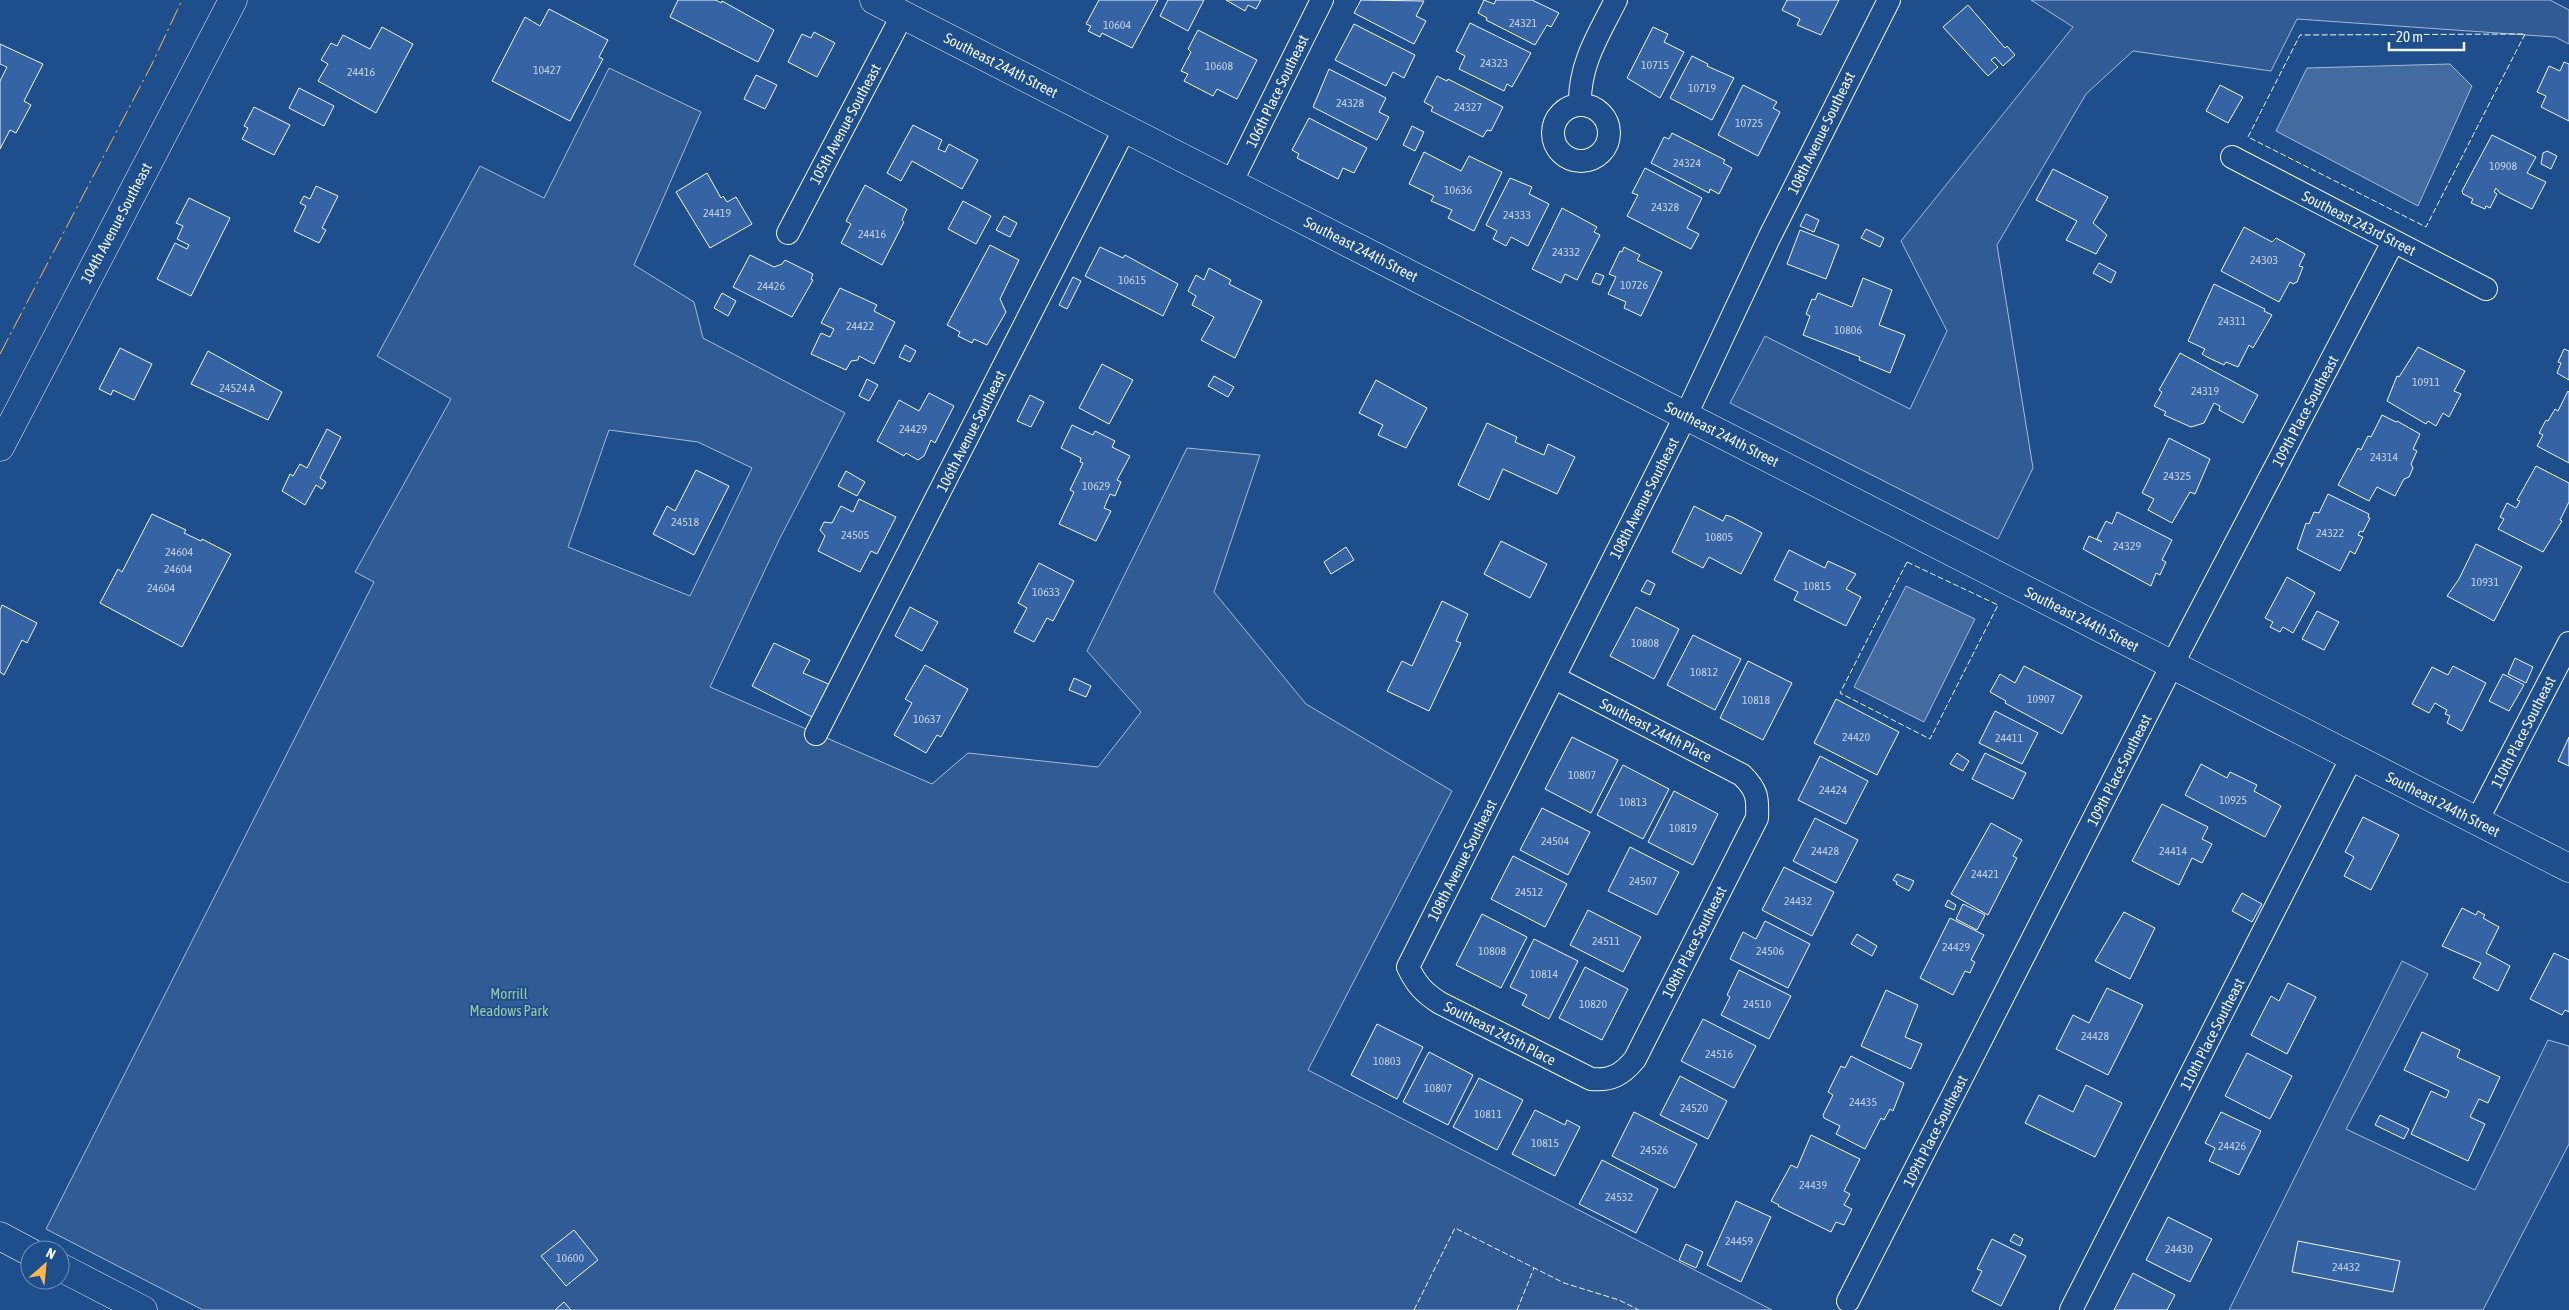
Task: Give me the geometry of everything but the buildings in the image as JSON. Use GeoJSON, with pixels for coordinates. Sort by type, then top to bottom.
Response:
{"type":"FeatureCollection","features":[{"type":"Feature","properties":{"kind":"street","name":"104th Avenue Southeast"},"geometry":{"type":"LineString","coordinates":[[0,446],[233,0]]}},
{"type":"Feature","properties":{"kind":"street","name":"Southeast 244th Street"},"geometry":{"type":"LineString","coordinates":[[874,0],[2569,868]]}},
{"type":"Feature","properties":{"kind":"street","name":"106th Place Southeast"},"geometry":{"type":"LineString","coordinates":[[1231,183],[1322,0]]}},
{"type":"Feature","properties":{"kind":"street"},"geometry":{"type":"LineString","coordinates":[[1580,104],[1579,83],[1587,58],[1616,0]]}},
{"type":"Feature","properties":{"kind":"street","name":"108th Avenue Southeast"},"geometry":{"type":"LineString","coordinates":[[1408,967],[1686,415],[1768,238],[1889,0]]}},
{"type":"Feature","properties":{"kind":"street","name":"105th Avenue Southeast"},"geometry":{"type":"LineString","coordinates":[[788,234],[902,14]]}},
{"type":"Feature","properties":{"kind":"street","name":"106th Avenue Southeast"},"geometry":{"type":"LineString","coordinates":[[816,734],[1125,128]]}},
{"type":"Feature","properties":{"kind":"street","name":"Southeast 243rd Street"},"geometry":{"type":"LineString","coordinates":[[2232,157],[2486,289]]}},
{"type":"Feature","properties":{"kind":"street","name":"109th Place Southeast"},"geometry":{"type":"LineString","coordinates":[[1848,1300],[2172,665],[2393,242]]}},
{"type":"Feature","properties":{"kind":"street","name":"110th Place Southeast"},"geometry":{"type":"LineString","coordinates":[[2477,821],[2569,643]]}},
{"type":"Feature","properties":{"kind":"street","name":"Southeast 244th Place"},"geometry":{"type":"LineString","coordinates":[[1554,678],[1742,775],[1755,788]]}},
{"type":"Feature","properties":{"kind":"street","name":"110th Place Southeast"},"geometry":{"type":"LineString","coordinates":[[2071,1310],[2352,757]]}},
{"type":"Feature","properties":{"kind":"street","name":"108th Place Southeast"},"geometry":{"type":"LineString","coordinates":[[1605,1081],[1623,1074],[1635,1059],[1757,818],[1758,803],[1755,788]]}},
{"type":"Feature","properties":{"kind":"street","name":"Southeast 245th Place"},"geometry":{"type":"LineString","coordinates":[[1408,967],[1424,993],[1440,1003],[1591,1080],[1605,1081]]}},
{"type":"Feature","properties":{"kind":"street"},"geometry":{"type":"LineString","coordinates":[[0,1236],[20,1247]]}},
{"type":"Feature","properties":{"kind":"street"},"geometry":{"type":"LineString","coordinates":[[70,1272],[143,1310]]}},
{"type":"Feature","properties":{"kind":"shaded area"},"geometry":{"type":"Polygon","coordinates":[[[2031,0],[2550,0],[2569,10],[2569,44],[2555,37],[2297,19],[2271,71],[2133,51],[2086,94],[1997,245],[2033,468],[1998,539],[1730,403],[1765,336],[1910,409],[1947,331],[1901,241],[2073,27],[2031,0]]]}},
{"type":"Feature","properties":{"kind":"shaded area"},"geometry":{"type":"Polygon","coordinates":[[[2450,64],[2472,86],[2418,206],[2276,131],[2307,68],[2450,64]]]}},
{"type":"Feature","properties":{"kind":"shaded area","name":"Morrill Meadows Park"},"geometry":{"type":"Polygon","coordinates":[[[609,68],[701,112],[634,265],[694,302],[703,338],[845,413],[779,540],[710,687],[932,784],[968,753],[1098,767],[1141,712],[1087,651],[1187,448],[1260,455],[1214,592],[1306,704],[1452,791],[1308,1070],[1772,1310],[203,1310],[46,1229],[374,582],[355,572],[451,399],[377,356],[480,166],[544,198],[609,68]],[[609,430],[568,547],[690,596],[752,468],[698,442],[609,430]]]}},
{"type":"Feature","properties":{"kind":"shaded area"},"geometry":{"type":"Polygon","coordinates":[[[1906,586],[1975,619],[1924,722],[1854,687],[1906,586]]]}},
{"type":"Feature","properties":{"kind":"shaded area"},"geometry":{"type":"Polygon","coordinates":[[[2402,961],[2428,974],[2346,1129],[2475,1190],[2548,1040],[2569,1046],[2569,1144],[2483,1310],[2229,1310],[2402,961]]]}},
{"type":"Feature","properties":{"kind":"fence"},"geometry":{"type":"LineString","coordinates":[[2525,34],[2426,227],[2248,137],[2300,35],[2525,34]]}},
{"type":"Feature","properties":{"kind":"fence"},"geometry":{"type":"LineString","coordinates":[[1907,562],[1998,605],[1930,739],[1840,693],[1907,562]]}},
{"type":"Feature","properties":{"kind":"fence"},"geometry":{"type":"LineString","coordinates":[[1414,1310],[1455,1228],[1564,1283],[1619,1300],[1639,1310]]}},
{"type":"Feature","properties":{"kind":"fence"},"geometry":{"type":"LineString","coordinates":[[1517,1310],[1534,1268]]}},
{"type":"Feature","properties":{"kind":"power"},"geometry":{"type":"LineString","coordinates":[[0,354],[152,64],[182,0]]}}]}
